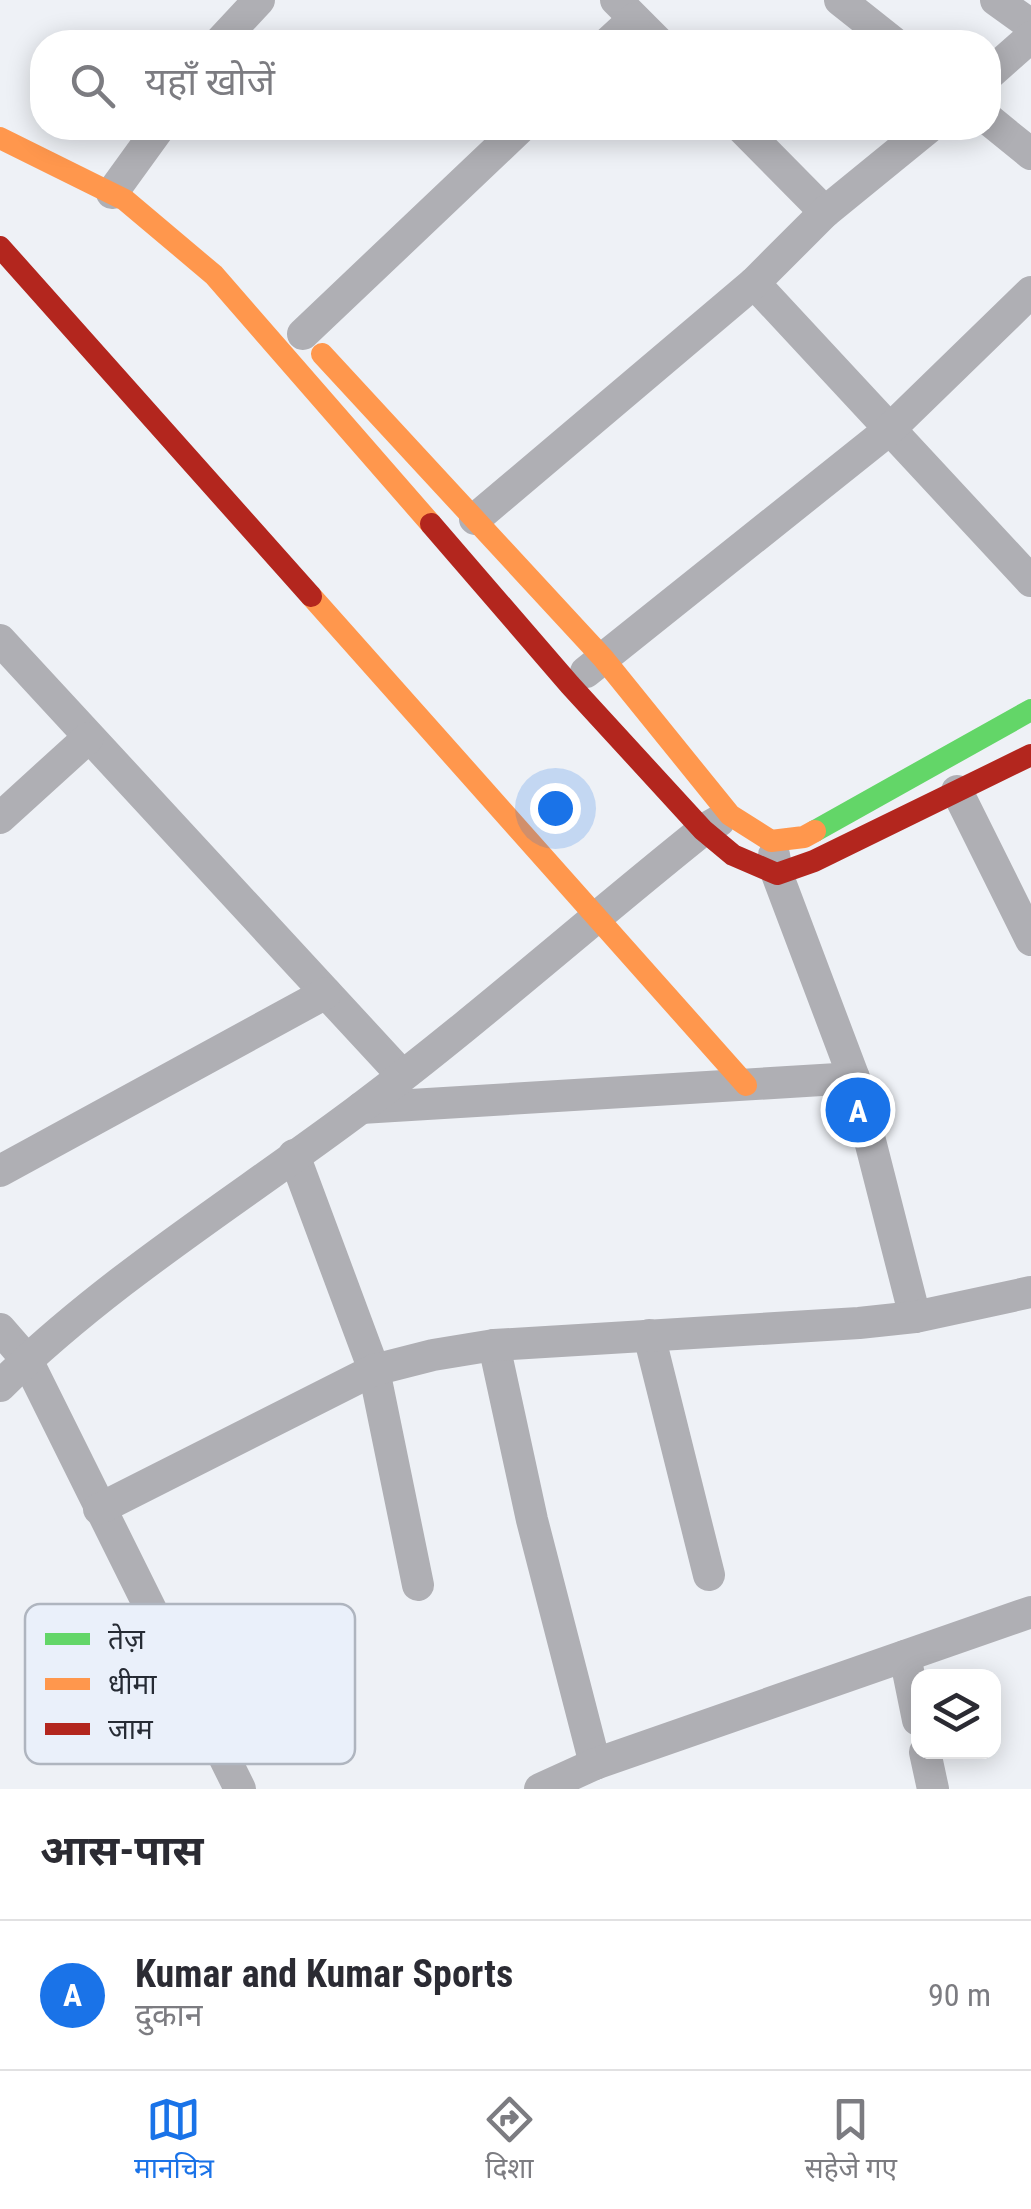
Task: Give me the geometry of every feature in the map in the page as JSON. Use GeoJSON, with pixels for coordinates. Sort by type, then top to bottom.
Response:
{"type":"FeatureCollection","features":[{"type":"Feature","properties":{"kind":"street"},"geometry":{"type":"LineString","coordinates":[[231,30],[259,0]]}},
{"type":"Feature","properties":{"kind":"street"},"geometry":{"type":"LineString","coordinates":[[840,0],[878,30]]}},
{"type":"Feature","properties":{"kind":"street"},"geometry":{"type":"LineString","coordinates":[[996,0],[1031,26]]}},
{"type":"Feature","properties":{"kind":"street"},"geometry":{"type":"LineString","coordinates":[[625,9],[646,30]]}},
{"type":"Feature","properties":{"kind":"street"},"geometry":{"type":"LineString","coordinates":[[1001,63],[1031,36]]}},
{"type":"Feature","properties":{"kind":"street"},"geometry":{"type":"LineString","coordinates":[[1001,130],[1031,154]]}},
{"type":"Feature","properties":{"kind":"street"},"geometry":{"type":"LineString","coordinates":[[0,138],[118,196],[214,274],[570,685],[716,822],[772,841],[804,836],[1031,710]]}},
{"type":"Feature","properties":{"kind":"street"},"geometry":{"type":"LineString","coordinates":[[118,196],[152,140]]}},
{"type":"Feature","properties":{"kind":"street"},"geometry":{"type":"LineString","coordinates":[[507,140],[297,327],[604,658],[716,822],[733,855],[777,874],[814,861],[1031,755]]}},
{"type":"Feature","properties":{"kind":"street"},"geometry":{"type":"LineString","coordinates":[[754,140],[826,212]]}},
{"type":"Feature","properties":{"kind":"street"},"geometry":{"type":"LineString","coordinates":[[476,519],[754,283],[826,212],[913,140]]}},
{"type":"Feature","properties":{"kind":"street"},"geometry":{"type":"LineString","coordinates":[[118,196],[170,208]]}},
{"type":"Feature","properties":{"kind":"street"},"geometry":{"type":"LineString","coordinates":[[0,246],[746,1084]]}},
{"type":"Feature","properties":{"kind":"street"},"geometry":{"type":"LineString","coordinates":[[754,283],[1031,582]]}},
{"type":"Feature","properties":{"kind":"street"},"geometry":{"type":"LineString","coordinates":[[570,685],[889,430],[1031,292]]}},
{"type":"Feature","properties":{"kind":"street"},"geometry":{"type":"LineString","coordinates":[[2,646],[402,1076]]}},
{"type":"Feature","properties":{"kind":"street"},"geometry":{"type":"LineString","coordinates":[[0,818],[88,738]]}},
{"type":"Feature","properties":{"kind":"street"},"geometry":{"type":"LineString","coordinates":[[957,791],[1031,940]]}},
{"type":"Feature","properties":{"kind":"street"},"geometry":{"type":"LineString","coordinates":[[0,1386],[27,1360],[214,1211],[402,1076],[716,822]]}},
{"type":"Feature","properties":{"kind":"street"},"geometry":{"type":"LineString","coordinates":[[772,841],[777,874],[854,1078],[915,1317]]}},
{"type":"Feature","properties":{"kind":"street"},"geometry":{"type":"LineString","coordinates":[[0,1171],[326,993]]}},
{"type":"Feature","properties":{"kind":"street"},"geometry":{"type":"LineString","coordinates":[[361,1108],[854,1078]]}},
{"type":"Feature","properties":{"kind":"street"},"geometry":{"type":"LineString","coordinates":[[294,1156],[374,1370],[418,1585]]}},
{"type":"Feature","properties":{"kind":"street"},"geometry":{"type":"LineString","coordinates":[[99,1509],[374,1370],[433,1355],[494,1346],[915,1317],[1031,1292]]}},
{"type":"Feature","properties":{"kind":"street"},"geometry":{"type":"LineString","coordinates":[[0,1329],[27,1360],[147,1604]]}},
{"type":"Feature","properties":{"kind":"street"},"geometry":{"type":"LineString","coordinates":[[649,1335],[709,1575]]}},
{"type":"Feature","properties":{"kind":"street"},"geometry":{"type":"LineString","coordinates":[[494,1346],[532,1520],[595,1764]]}},
{"type":"Feature","properties":{"kind":"street"},"geometry":{"type":"LineString","coordinates":[[540,1789],[595,1764],[1031,1612]]}},
{"type":"Feature","properties":{"kind":"street"},"geometry":{"type":"LineString","coordinates":[[905,1656],[911,1686]]}},
{"type":"Feature","properties":{"kind":"street"},"geometry":{"type":"LineString","coordinates":[[927,1759],[933,1789]]}},
{"type":"Feature","properties":{"kind":"street"},"geometry":{"type":"LineString","coordinates":[[227,1764],[240,1789]]}},
{"type":"Feature","properties":{"kind":"traffic: fast"},"geometry":{"type":"LineString","coordinates":[[815,831],[1031,710]]}},
{"type":"Feature","properties":{"kind":"traffic: slow"},"geometry":{"type":"LineString","coordinates":[[0,138],[125,200],[214,275],[431,524]]}},
{"type":"Feature","properties":{"kind":"traffic: slow"},"geometry":{"type":"LineString","coordinates":[[322,354],[603,658],[730,815],[771,841],[804,837],[815,831]]}},
{"type":"Feature","properties":{"kind":"traffic: slow"},"geometry":{"type":"LineString","coordinates":[[311,596],[746,1085]]}},
{"type":"Feature","properties":{"kind":"traffic: jam"},"geometry":{"type":"LineString","coordinates":[[0,247],[311,596]]}},
{"type":"Feature","properties":{"kind":"traffic: jam"},"geometry":{"type":"LineString","coordinates":[[431,524],[570,685],[703,830],[733,855],[777,874],[814,861],[1031,755]]}},
{"type":"Feature","properties":{"kind":"place","name":"Kumar and Kumar Sports"},"geometry":{"type":"Point","coordinates":[858,1110]}}]}
